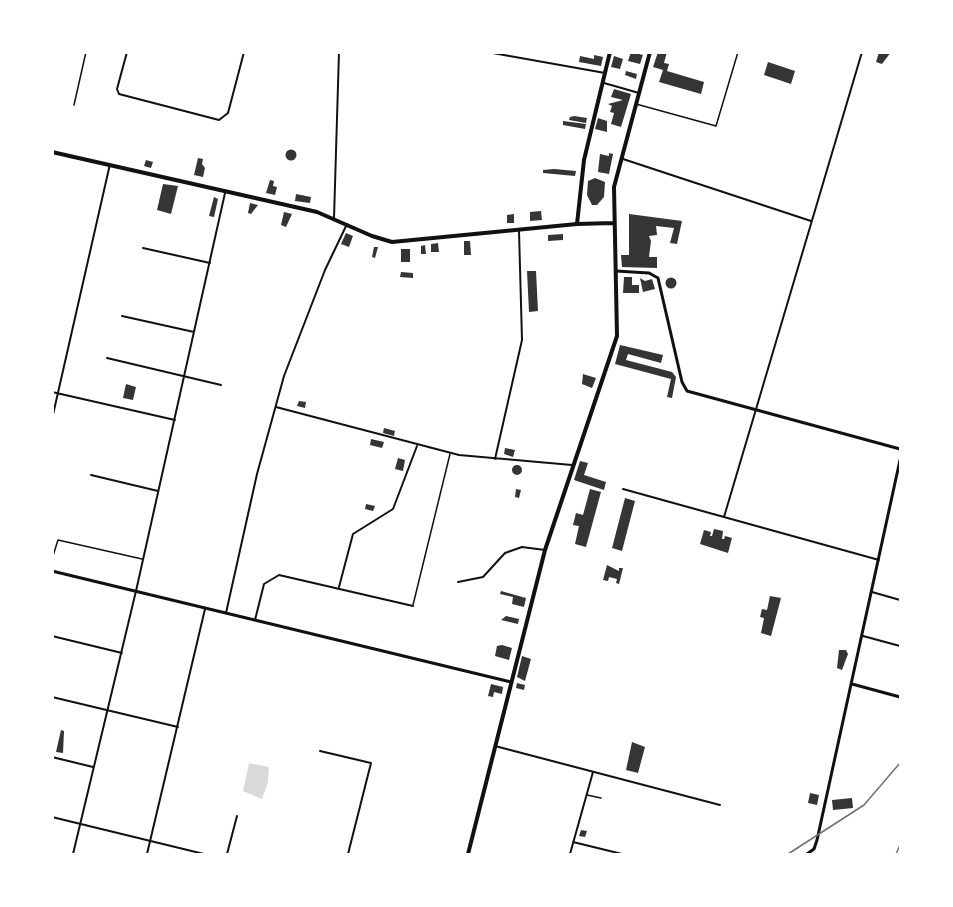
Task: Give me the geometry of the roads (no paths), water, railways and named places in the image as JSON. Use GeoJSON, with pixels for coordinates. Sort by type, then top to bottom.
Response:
{"type":"FeatureCollection","features":[{"type":"Feature","properties":{"kind":"main road"},"geometry":{"type":"LineString","coordinates":[[577,224],[584,160],[610,52]]}},
{"type":"Feature","properties":{"kind":"main road"},"geometry":{"type":"LineString","coordinates":[[468,855],[545,550],[617,336],[614,187],[650,52]]}},
{"type":"Feature","properties":{"kind":"main road"},"geometry":{"type":"LineString","coordinates":[[52,152],[226,190],[334,218],[392,242],[519,228],[613,223]]}},
{"type":"Feature","properties":{"kind":"street"},"geometry":{"type":"LineString","coordinates":[[127,52],[117,89],[119,94],[219,120],[228,114],[244,52]]}},
{"type":"Feature","properties":{"kind":"street"},"geometry":{"type":"LineString","coordinates":[[334,218],[339,52]]}},
{"type":"Feature","properties":{"kind":"street"},"geometry":{"type":"LineString","coordinates":[[487,52],[605,72]]}},
{"type":"Feature","properties":{"kind":"street"},"geometry":{"type":"LineString","coordinates":[[724,517],[862,52]]}},
{"type":"Feature","properties":{"kind":"street"},"geometry":{"type":"LineString","coordinates":[[603,82],[639,93]]}},
{"type":"Feature","properties":{"kind":"street"},"geometry":{"type":"LineString","coordinates":[[620,158],[811,221]]}},
{"type":"Feature","properties":{"kind":"street"},"geometry":{"type":"LineString","coordinates":[[52,419],[110,164]]}},
{"type":"Feature","properties":{"kind":"street"},"geometry":{"type":"LineString","coordinates":[[73,855],[122,653],[226,190]]}},
{"type":"Feature","properties":{"kind":"street"},"geometry":{"type":"LineString","coordinates":[[226,613],[276,406],[299,335],[347,224]]}},
{"type":"Feature","properties":{"kind":"street"},"geometry":{"type":"LineString","coordinates":[[495,460],[522,340],[519,228]]}},
{"type":"Feature","properties":{"kind":"street"},"geometry":{"type":"LineString","coordinates":[[143,248],[210,263]]}},
{"type":"Feature","properties":{"kind":"street"},"geometry":{"type":"LineString","coordinates":[[616,271],[649,273],[658,279],[682,382],[687,391],[900,449]]}},
{"type":"Feature","properties":{"kind":"street"},"geometry":{"type":"LineString","coordinates":[[122,316],[194,332]]}},
{"type":"Feature","properties":{"kind":"street"},"geometry":{"type":"LineString","coordinates":[[107,358],[221,385]]}},
{"type":"Feature","properties":{"kind":"street"},"geometry":{"type":"LineString","coordinates":[[52,392],[175,420]]}},
{"type":"Feature","properties":{"kind":"street"},"geometry":{"type":"LineString","coordinates":[[276,406],[450,454],[495,460],[573,465]]}},
{"type":"Feature","properties":{"kind":"street"},"geometry":{"type":"LineString","coordinates":[[339,587],[353,534],[393,509],[417,446]]}},
{"type":"Feature","properties":{"kind":"street"},"geometry":{"type":"LineString","coordinates":[[816,855],[814,849],[900,460]]}},
{"type":"Feature","properties":{"kind":"street"},"geometry":{"type":"LineString","coordinates":[[91,475],[159,491]]}},
{"type":"Feature","properties":{"kind":"street"},"geometry":{"type":"LineString","coordinates":[[623,489],[879,560]]}},
{"type":"Feature","properties":{"kind":"street"},"geometry":{"type":"LineString","coordinates":[[458,582],[483,577],[505,553],[522,547],[545,550]]}},
{"type":"Feature","properties":{"kind":"street"},"geometry":{"type":"LineString","coordinates":[[52,571],[511,682]]}},
{"type":"Feature","properties":{"kind":"street"},"geometry":{"type":"LineString","coordinates":[[255,620],[264,584],[274,576],[291,576],[413,606]]}},
{"type":"Feature","properties":{"kind":"street"},"geometry":{"type":"LineString","coordinates":[[872,592],[900,600]]}},
{"type":"Feature","properties":{"kind":"street"},"geometry":{"type":"LineString","coordinates":[[147,855],[206,608]]}},
{"type":"Feature","properties":{"kind":"street"},"geometry":{"type":"LineString","coordinates":[[52,636],[122,653]]}},
{"type":"Feature","properties":{"kind":"street"},"geometry":{"type":"LineString","coordinates":[[862,636],[900,646]]}},
{"type":"Feature","properties":{"kind":"street"},"geometry":{"type":"LineString","coordinates":[[852,684],[900,697]]}},
{"type":"Feature","properties":{"kind":"street"},"geometry":{"type":"LineString","coordinates":[[52,697],[178,727]]}},
{"type":"Feature","properties":{"kind":"street"},"geometry":{"type":"LineString","coordinates":[[495,746],[720,805]]}},
{"type":"Feature","properties":{"kind":"street"},"geometry":{"type":"LineString","coordinates":[[320,751],[371,763],[348,855]]}},
{"type":"Feature","properties":{"kind":"street"},"geometry":{"type":"LineString","coordinates":[[52,757],[94,767]]}},
{"type":"Feature","properties":{"kind":"street"},"geometry":{"type":"LineString","coordinates":[[570,855],[593,772]]}},
{"type":"Feature","properties":{"kind":"street"},"geometry":{"type":"LineString","coordinates":[[227,855],[237,816]]}},
{"type":"Feature","properties":{"kind":"street"},"geometry":{"type":"LineString","coordinates":[[52,817],[204,855]]}},
{"type":"Feature","properties":{"kind":"street"},"geometry":{"type":"LineString","coordinates":[[573,842],[622,855]]}},
{"type":"Feature","properties":{"kind":"street"},"geometry":{"type":"LineString","coordinates":[[807,855],[814,849]]}},
{"type":"Feature","properties":{"kind":"lane"},"geometry":{"type":"LineString","coordinates":[[74,105],[86,52]]}},
{"type":"Feature","properties":{"kind":"lane"},"geometry":{"type":"LineString","coordinates":[[636,104],[716,126],[738,52]]}},
{"type":"Feature","properties":{"kind":"lane"},"geometry":{"type":"LineString","coordinates":[[413,606],[450,454]]}},
{"type":"Feature","properties":{"kind":"lane"},"geometry":{"type":"LineString","coordinates":[[52,559],[58,540],[143,559]]}},
{"type":"Feature","properties":{"kind":"lane"},"geometry":{"type":"LineString","coordinates":[[586,795],[601,798]]}},
{"type":"Feature","properties":{"kind":"railway"},"geometry":{"type":"LineString","coordinates":[[788,854],[864,805],[900,763]]}},
{"type":"Feature","properties":{"kind":"railway"},"geometry":{"type":"LineString","coordinates":[[896,854],[900,845]]}}]}
